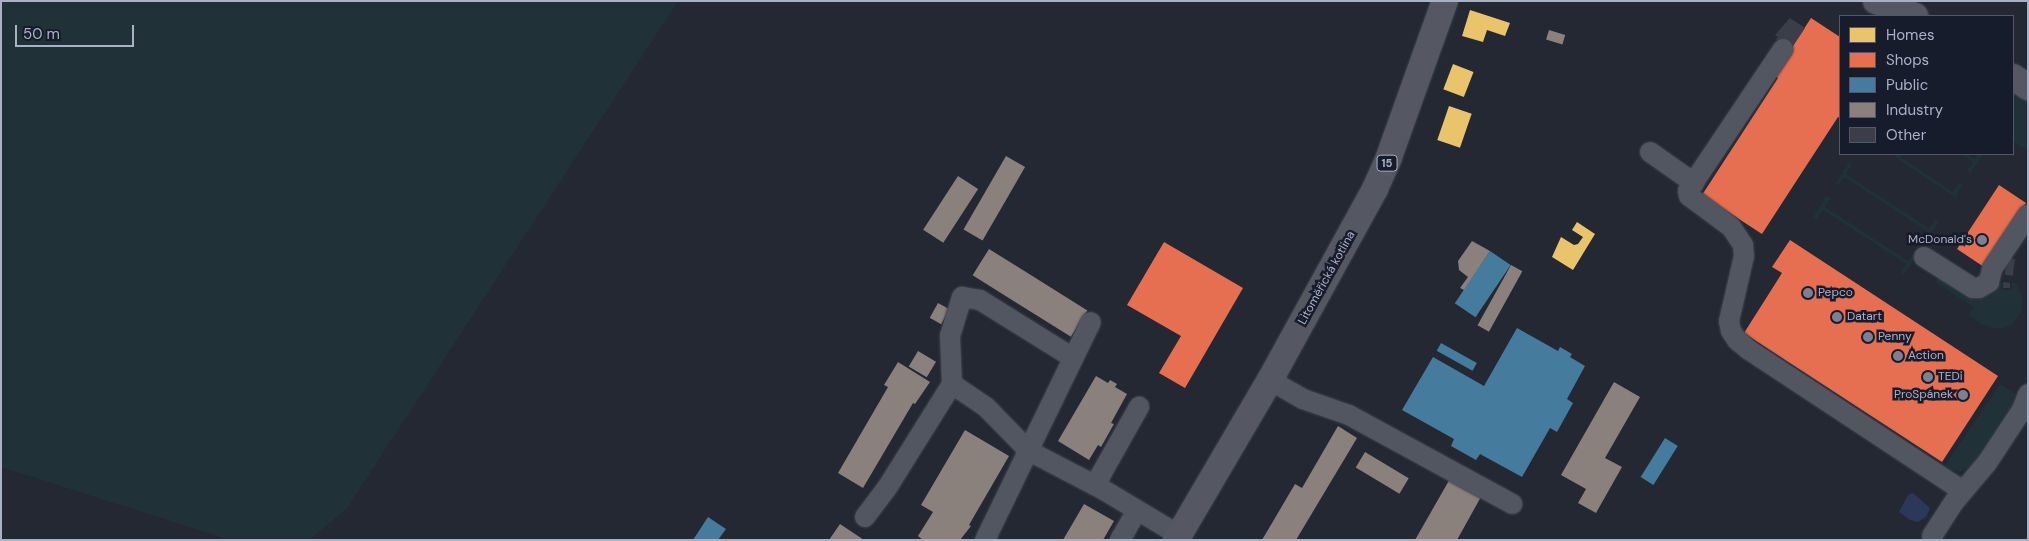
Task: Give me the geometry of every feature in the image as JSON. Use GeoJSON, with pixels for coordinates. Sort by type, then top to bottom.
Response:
{"type":"FeatureCollection","features":[{"type":"Feature","properties":{"kind":"main road","name":"Litoměřická kotlina"},"geometry":{"type":"LineString","coordinates":[[1178,538],[1270,380],[1375,190],[1392,149],[1445,1]]}},
{"type":"Feature","properties":{"kind":"main road"},"geometry":{"type":"LineString","coordinates":[[1876,1],[1909,11]]}},
{"type":"Feature","properties":{"kind":"main road"},"geometry":{"type":"LineString","coordinates":[[2014,78],[2028,87]]}},
{"type":"Feature","properties":{"kind":"lane"},"geometry":{"type":"LineString","coordinates":[[1783,49],[1688,191],[1689,196],[1731,227],[1743,245],[1744,256],[1729,322],[1737,340],[1964,491]]}},
{"type":"Feature","properties":{"kind":"lane"},"geometry":{"type":"LineString","coordinates":[[1650,152],[1694,182]]}},
{"type":"Feature","properties":{"kind":"lane"},"geometry":{"type":"LineString","coordinates":[[1924,257],[1973,288],[1984,286],[1989,282],[1992,269],[2028,215]]}},
{"type":"Feature","properties":{"kind":"lane"},"geometry":{"type":"LineString","coordinates":[[865,517],[887,488],[952,384],[950,336],[962,297],[980,300],[1073,358]]}},
{"type":"Feature","properties":{"kind":"lane"},"geometry":{"type":"LineString","coordinates":[[985,540],[1091,322]]}},
{"type":"Feature","properties":{"kind":"lane"},"geometry":{"type":"LineString","coordinates":[[1270,380],[1303,399],[1349,415],[1512,504]]}},
{"type":"Feature","properties":{"kind":"lane"},"geometry":{"type":"LineString","coordinates":[[952,384],[986,407],[1029,451],[1094,485],[1178,538]]}},
{"type":"Feature","properties":{"kind":"lane"},"geometry":{"type":"LineString","coordinates":[[1932,536],[1964,491],[1987,463],[2022,410],[2028,394]]}},
{"type":"Feature","properties":{"kind":"lane"},"geometry":{"type":"LineString","coordinates":[[1094,485],[1139,407]]}},
{"type":"Feature","properties":{"kind":"lane"},"geometry":{"type":"LineString","coordinates":[[1120,540],[1137,511]]}},
{"type":"Feature","properties":{"kind":"shaded area"},"geometry":{"type":"Polygon","coordinates":[[[1,1],[678,1],[347,508],[310,540],[230,540],[1,467],[1,1]]]}},
{"type":"Feature","properties":{"kind":"shaded area"},"geometry":{"type":"Polygon","coordinates":[[[2014,91],[2028,100],[2028,151],[2014,142],[2014,91]]]}},
{"type":"Feature","properties":{"kind":"shaded area"},"geometry":{"type":"Polygon","coordinates":[[[1896,155],[1901,155],[1900,157],[1953,192],[1959,183],[1963,185],[1955,197],[1895,157],[1896,155]]]}},
{"type":"Feature","properties":{"kind":"shaded area"},"geometry":{"type":"Polygon","coordinates":[[[1962,155],[1968,155],[1974,159],[1977,155],[1982,155],[1970,173],[1967,171],[1973,162],[1962,155]]]}},
{"type":"Feature","properties":{"kind":"shaded area"},"geometry":{"type":"Polygon","coordinates":[[[1849,163],[1852,165],[1846,174],[1929,228],[1935,220],[1939,222],[1925,242],[1922,240],[1927,231],[1844,177],[1838,186],[1835,184],[1849,163]]]}},
{"type":"Feature","properties":{"kind":"shaded area"},"geometry":{"type":"Polygon","coordinates":[[[1827,196],[1830,198],[1825,207],[1908,261],[1914,252],[1917,255],[1904,275],[1901,273],[1906,264],[1823,210],[1817,219],[1813,217],[1827,196]]]}},
{"type":"Feature","properties":{"kind":"shaded area"},"geometry":{"type":"Polygon","coordinates":[[[1939,277],[2002,283],[2002,289],[2011,290],[2012,283],[2016,283],[2023,299],[2021,312],[2012,325],[2007,327],[1999,329],[1980,324],[1969,315],[1973,307],[1935,282],[1939,277]]]}},
{"type":"Feature","properties":{"kind":"shaded area"},"geometry":{"type":"Polygon","coordinates":[[[2000,384],[2018,395],[2016,403],[1974,466],[1960,472],[1944,467],[2000,384]]]}},
{"type":"Feature","properties":{"kind":"water"},"geometry":{"type":"Polygon","coordinates":[[[1913,493],[1930,508],[1926,517],[1918,522],[1910,520],[1899,512],[1908,495],[1913,493]]]}},
{"type":"Feature","properties":{"kind":"building: Homes"},"geometry":{"type":"Polygon","coordinates":[[[1470,10],[1510,23],[1505,36],[1487,30],[1483,42],[1462,36],[1470,10]]]}},
{"type":"Feature","properties":{"kind":"building: Homes"},"geometry":{"type":"Polygon","coordinates":[[[1453,64],[1474,72],[1464,97],[1443,89],[1453,64]]]}},
{"type":"Feature","properties":{"kind":"building: Homes"},"geometry":{"type":"Polygon","coordinates":[[[1449,106],[1472,114],[1460,148],[1437,140],[1449,106]]]}},
{"type":"Feature","properties":{"kind":"building: Homes"},"geometry":{"type":"Polygon","coordinates":[[[1577,222],[1595,234],[1573,270],[1552,257],[1561,237],[1574,245],[1578,244],[1583,237],[1572,230],[1577,222]]]}},
{"type":"Feature","properties":{"kind":"building: Shops"},"geometry":{"type":"Polygon","coordinates":[[[1811,18],[1839,36],[1839,118],[1762,234],[1702,195],[1778,78],[1774,75],[1811,18]]]}},
{"type":"Feature","properties":{"kind":"building: Shops"},"geometry":{"type":"Polygon","coordinates":[[[1999,185],[2026,203],[2024,206],[2027,207],[1984,267],[1957,249],[1999,185]]]}},
{"type":"Feature","properties":{"kind":"building: Shops"},"geometry":{"type":"Polygon","coordinates":[[[1790,240],[1998,376],[1942,462],[1744,333],[1782,273],[1772,267],[1790,240]]]}},
{"type":"Feature","properties":{"kind":"building: Shops"},"geometry":{"type":"Polygon","coordinates":[[[1164,242],[1243,288],[1185,388],[1159,373],[1181,336],[1127,305],[1164,242]]]}},
{"type":"Feature","properties":{"kind":"building: Public"},"geometry":{"type":"Polygon","coordinates":[[[1490,251],[1511,265],[1475,317],[1455,303],[1490,251]]]}},
{"type":"Feature","properties":{"kind":"building: Public"},"geometry":{"type":"Polygon","coordinates":[[[1517,328],[1558,351],[1560,347],[1572,354],[1570,357],[1585,366],[1567,399],[1573,403],[1557,432],[1550,428],[1522,477],[1480,454],[1476,460],[1451,446],[1454,439],[1402,410],[1433,357],[1484,386],[1517,328]]]}},
{"type":"Feature","properties":{"kind":"building: Public"},"geometry":{"type":"Polygon","coordinates":[[[1441,343],[1477,363],[1472,371],[1437,351],[1441,343]]]}},
{"type":"Feature","properties":{"kind":"building: Public"},"geometry":{"type":"Polygon","coordinates":[[[1665,438],[1678,446],[1653,485],[1641,477],[1665,438]]]}},
{"type":"Feature","properties":{"kind":"building: Public"},"geometry":{"type":"Polygon","coordinates":[[[708,517],[726,529],[718,540],[693,540],[708,517]]]}},
{"type":"Feature","properties":{"kind":"building: Industry"},"geometry":{"type":"Polygon","coordinates":[[[1549,30],[1565,35],[1562,45],[1546,40],[1549,30]]]}},
{"type":"Feature","properties":{"kind":"building: Industry"},"geometry":{"type":"Polygon","coordinates":[[[1006,156],[1025,167],[983,241],[964,230],[1006,156]]]}},
{"type":"Feature","properties":{"kind":"building: Industry"},"geometry":{"type":"Polygon","coordinates":[[[958,176],[978,189],[943,243],[923,230],[958,176]]]}},
{"type":"Feature","properties":{"kind":"building: Industry"},"geometry":{"type":"Polygon","coordinates":[[[1472,241],[1490,251],[1464,290],[1460,288],[1468,277],[1459,270],[1458,261],[1472,241]]]}},
{"type":"Feature","properties":{"kind":"building: Industry"},"geometry":{"type":"Polygon","coordinates":[[[989,249],[1087,310],[1071,337],[973,275],[989,249]]]}},
{"type":"Feature","properties":{"kind":"building: Industry"},"geometry":{"type":"Polygon","coordinates":[[[1511,265],[1522,271],[1489,332],[1478,325],[1511,265]]]}},
{"type":"Feature","properties":{"kind":"building: Industry"},"geometry":{"type":"Polygon","coordinates":[[[938,303],[949,309],[941,324],[930,318],[938,303]]]}},
{"type":"Feature","properties":{"kind":"building: Industry"},"geometry":{"type":"Polygon","coordinates":[[[918,351],[936,362],[927,377],[909,366],[918,351]]]}},
{"type":"Feature","properties":{"kind":"building: Industry"},"geometry":{"type":"Polygon","coordinates":[[[898,362],[930,382],[915,404],[913,403],[863,488],[838,473],[888,387],[884,385],[898,362]]]}},
{"type":"Feature","properties":{"kind":"building: Industry"},"geometry":{"type":"Polygon","coordinates":[[[1096,376],[1108,383],[1110,380],[1117,384],[1115,387],[1127,394],[1111,423],[1114,424],[1101,447],[1098,445],[1089,460],[1058,441],[1096,376]]]}},
{"type":"Feature","properties":{"kind":"building: Industry"},"geometry":{"type":"Polygon","coordinates":[[[1614,382],[1640,397],[1605,458],[1622,467],[1596,513],[1578,503],[1586,489],[1561,475],[1614,382]]]}},
{"type":"Feature","properties":{"kind":"building: Industry"},"geometry":{"type":"Polygon","coordinates":[[[1338,426],[1357,438],[1296,540],[1262,540],[1295,484],[1302,488],[1338,426]]]}},
{"type":"Feature","properties":{"kind":"building: Industry"},"geometry":{"type":"Polygon","coordinates":[[[965,430],[1009,456],[969,525],[971,526],[960,540],[923,540],[918,536],[933,512],[921,505],[965,430]]]}},
{"type":"Feature","properties":{"kind":"building: Industry"},"geometry":{"type":"Polygon","coordinates":[[[1365,452],[1409,478],[1399,494],[1356,467],[1365,452]]]}},
{"type":"Feature","properties":{"kind":"building: Industry"},"geometry":{"type":"Polygon","coordinates":[[[1451,477],[1482,495],[1457,540],[1415,540],[1451,477]]]}},
{"type":"Feature","properties":{"kind":"building: Industry"},"geometry":{"type":"Polygon","coordinates":[[[1084,504],[1114,521],[1103,540],[1063,540],[1084,504]]]}},
{"type":"Feature","properties":{"kind":"building: Industry"},"geometry":{"type":"Polygon","coordinates":[[[840,524],[864,540],[829,540],[840,524]]]}},
{"type":"Feature","properties":{"kind":"building: Other"},"geometry":{"type":"Polygon","coordinates":[[[1790,18],[1805,28],[1791,49],[1776,39],[1778,37],[1775,35],[1790,18]]]}},
{"type":"Feature","properties":{"kind":"building: Other"},"geometry":{"type":"Polygon","coordinates":[[[2007,258],[2015,259],[2013,276],[2005,275],[2007,258]]]}},
{"type":"Feature","properties":{"kind":"building: Other"},"geometry":{"type":"Polygon","coordinates":[[[2003,282],[2010,283],[2010,288],[2003,288],[2003,282]]]}},
{"type":"Feature","properties":{"kind":"place","name":"McDonald's"},"geometry":{"type":"Point","coordinates":[1982,240]}},
{"type":"Feature","properties":{"kind":"place","name":"Pepco"},"geometry":{"type":"Point","coordinates":[1808,293]}},
{"type":"Feature","properties":{"kind":"place","name":"Datart"},"geometry":{"type":"Point","coordinates":[1837,317]}},
{"type":"Feature","properties":{"kind":"place","name":"Penny"},"geometry":{"type":"Point","coordinates":[1868,337]}},
{"type":"Feature","properties":{"kind":"place","name":"Action"},"geometry":{"type":"Point","coordinates":[1898,356]}},
{"type":"Feature","properties":{"kind":"place","name":"TEDi"},"geometry":{"type":"Point","coordinates":[1928,377]}},
{"type":"Feature","properties":{"kind":"place","name":"ProSpánek"},"geometry":{"type":"Point","coordinates":[1963,395]}}]}
